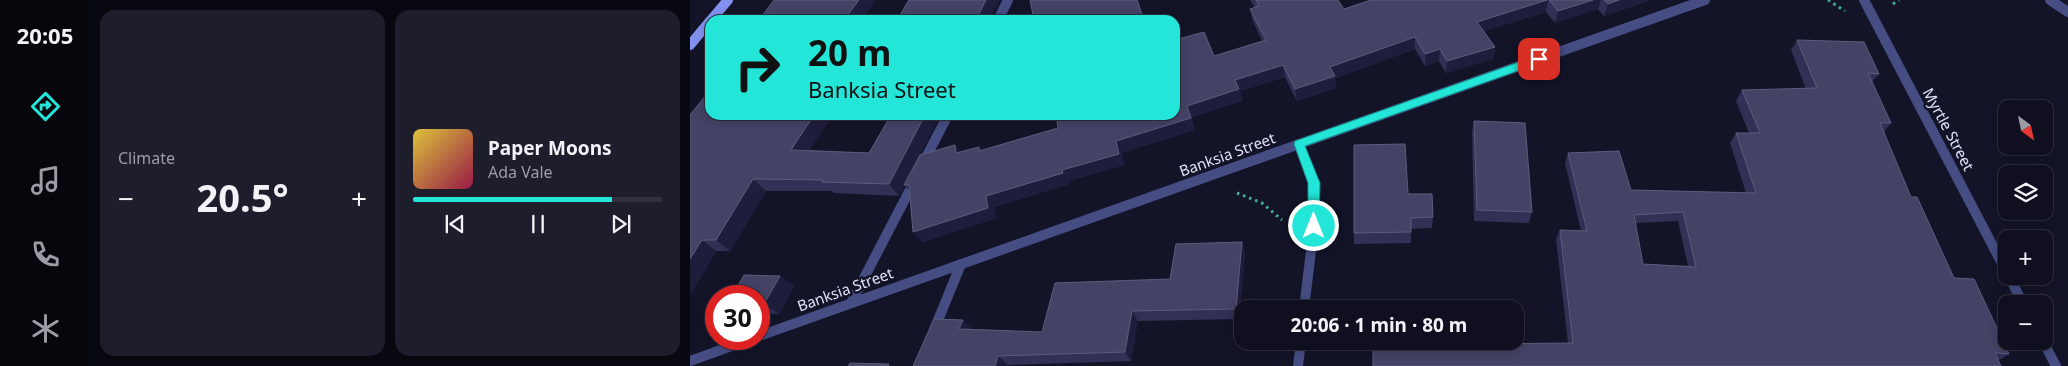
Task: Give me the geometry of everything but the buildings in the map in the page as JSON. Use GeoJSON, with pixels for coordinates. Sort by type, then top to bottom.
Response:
{"type":"FeatureCollection","features":[{"type":"Feature","properties":{"kind":"main road"},"geometry":{"type":"LineString","coordinates":[[715,15],[728,0]]}},
{"type":"Feature","properties":{"kind":"main road"},"geometry":{"type":"LineString","coordinates":[[690,45],[705,27]]}},
{"type":"Feature","properties":{"kind":"street"},"geometry":{"type":"LineString","coordinates":[[1000,15],[1008,0]]}},
{"type":"Feature","properties":{"kind":"street","name":"Banksia Street"},"geometry":{"type":"LineString","coordinates":[[770,332],[1705,0]]}},
{"type":"Feature","properties":{"kind":"street","name":"Myrtle Street"},"geometry":{"type":"LineString","coordinates":[[1864,0],[1998,256]]}},
{"type":"Feature","properties":{"kind":"street"},"geometry":{"type":"LineString","coordinates":[[2050,0],[2068,12]]}},
{"type":"Feature","properties":{"kind":"street"},"geometry":{"type":"LineString","coordinates":[[851,304],[945,120]]}},
{"type":"Feature","properties":{"kind":"street"},"geometry":{"type":"LineString","coordinates":[[1299,144],[1314,183],[1314,226],[1305,300]]}},
{"type":"Feature","properties":{"kind":"street"},"geometry":{"type":"LineString","coordinates":[[929,340],[961,264]]}},
{"type":"Feature","properties":{"kind":"street"},"geometry":{"type":"LineString","coordinates":[[690,360],[719,350]]}},
{"type":"Feature","properties":{"kind":"street"},"geometry":{"type":"LineString","coordinates":[[1298,366],[1300,350]]}},
{"type":"Feature","properties":{"kind":"street"},"geometry":{"type":"LineString","coordinates":[[2048,350],[2056,366]]}},
{"type":"Feature","properties":{"kind":"path"},"geometry":{"type":"LineString","coordinates":[[1828,0],[1846,11]]}},
{"type":"Feature","properties":{"kind":"path"},"geometry":{"type":"LineString","coordinates":[[1894,4],[1899,0]]}},
{"type":"Feature","properties":{"kind":"path"},"geometry":{"type":"LineString","coordinates":[[1236,193],[1262,203],[1282,220]]}},
{"type":"Feature","properties":{"kind":"route"},"geometry":{"type":"LineString","coordinates":[[1314,226],[1314,183],[1299,144],[1539,59]]}}]}
